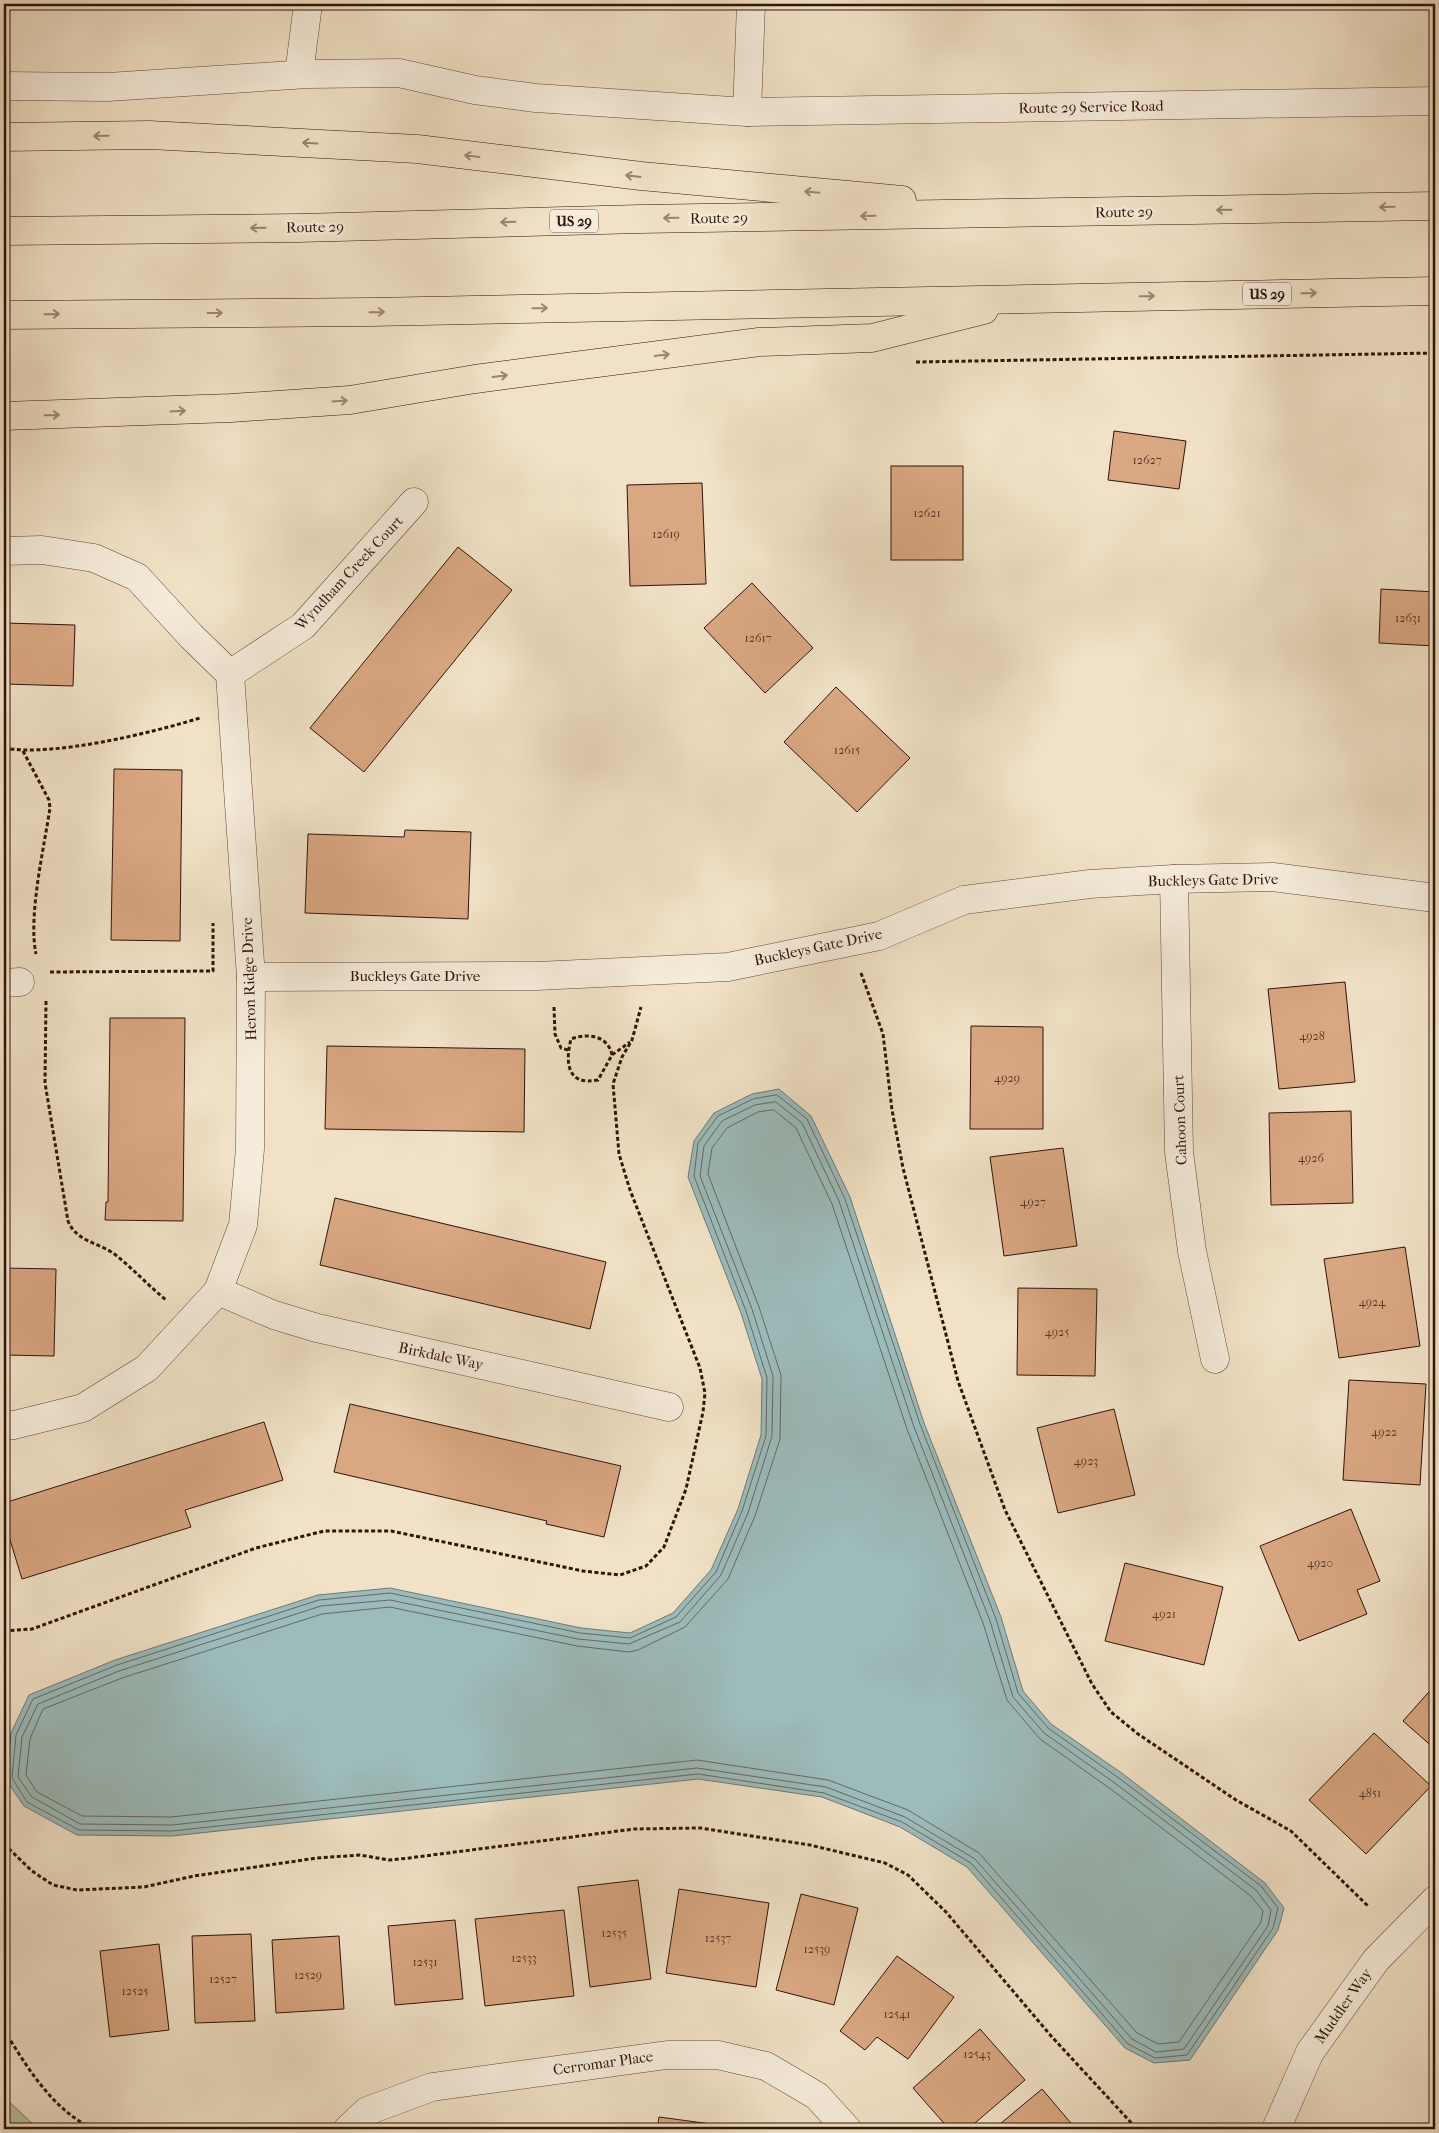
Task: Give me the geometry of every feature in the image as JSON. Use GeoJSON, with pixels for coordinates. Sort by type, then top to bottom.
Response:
{"type":"FeatureCollection","features":[{"type":"Feature","properties":{"kind":"main road"},"geometry":{"type":"LineString","coordinates":[[4,137],[150,135],[416,149],[641,176],[1053,213]]}},
{"type":"Feature","properties":{"kind":"main road","name":"Route 29"},"geometry":{"type":"LineString","coordinates":[[4,231],[299,228],[640,219],[1435,206]]}},
{"type":"Feature","properties":{"kind":"main road","name":"US 29"},"geometry":{"type":"LineString","coordinates":[[4,315],[372,312],[1435,291]]}},
{"type":"Feature","properties":{"kind":"main road"},"geometry":{"type":"LineString","coordinates":[[4,416],[129,413],[350,400],[475,379],[759,342],[872,338],[1034,298]]}},
{"type":"Feature","properties":{"kind":"street"},"geometry":{"type":"LineString","coordinates":[[298,74],[308,4]]}},
{"type":"Feature","properties":{"kind":"street"},"geometry":{"type":"LineString","coordinates":[[747,112],[751,4]]}},
{"type":"Feature","properties":{"kind":"street","name":"Route 29 Service Road"},"geometry":{"type":"LineString","coordinates":[[4,86],[108,87],[298,74],[399,73],[476,90],[536,98],[747,112],[1435,102]]}},
{"type":"Feature","properties":{"kind":"street","name":"Wyndham Creek Court"},"geometry":{"type":"LineString","coordinates":[[231,683],[303,626],[414,502]]}},
{"type":"Feature","properties":{"kind":"street"},"geometry":{"type":"LineString","coordinates":[[4,550],[42,550],[94,558],[137,577],[231,683]]}},
{"type":"Feature","properties":{"kind":"street","name":"Heron Ridge Drive"},"geometry":{"type":"LineString","coordinates":[[4,1426],[84,1408],[147,1368],[218,1291],[243,1225],[250,1149],[251,977],[231,683]]}},
{"type":"Feature","properties":{"kind":"street","name":"Buckleys Gate Drive"},"geometry":{"type":"LineString","coordinates":[[251,977],[536,976],[728,967],[879,936],[964,900],[1090,884],[1174,879],[1273,877],[1419,894],[1435,898]]}},
{"type":"Feature","properties":{"kind":"street","name":"Cahoon Court"},"geometry":{"type":"LineString","coordinates":[[1174,879],[1179,1152],[1192,1251],[1215,1359]]}},
{"type":"Feature","properties":{"kind":"street","name":"Birkdale Way"},"geometry":{"type":"LineString","coordinates":[[218,1291],[274,1315],[317,1328],[669,1406]]}},
{"type":"Feature","properties":{"kind":"street","name":"Muddler Way"},"geometry":{"type":"LineString","coordinates":[[1276,2129],[1310,2052],[1376,1960],[1435,1900]]}},
{"type":"Feature","properties":{"kind":"street","name":"Cerromar Place"},"geometry":{"type":"LineString","coordinates":[[348,2129],[367,2110],[432,2086],[667,2055],[718,2055],[766,2066],[817,2096],[847,2129]]}},
{"type":"Feature","properties":{"kind":"path"},"geometry":{"type":"LineString","coordinates":[[914,362],[1435,352]]}},
{"type":"Feature","properties":{"kind":"path"},"geometry":{"type":"LineString","coordinates":[[4,748],[23,751],[87,744],[178,725],[204,717],[231,683]]}},
{"type":"Feature","properties":{"kind":"path"},"geometry":{"type":"LineString","coordinates":[[23,751],[49,800],[50,808],[33,933],[36,954],[40,960]]}},
{"type":"Feature","properties":{"kind":"path"},"geometry":{"type":"LineString","coordinates":[[46,972],[213,971],[213,912],[247,913]]}},
{"type":"Feature","properties":{"kind":"path"},"geometry":{"type":"LineString","coordinates":[[859,965],[883,1034],[892,1110],[903,1168],[958,1381],[1005,1510],[1092,1684],[1111,1712],[1138,1734],[1236,1800],[1291,1831],[1369,1907]]}},
{"type":"Feature","properties":{"kind":"path"},"geometry":{"type":"LineString","coordinates":[[46,991],[45,1083],[68,1221],[72,1231],[80,1238],[115,1255],[167,1300],[188,1323]]}},
{"type":"Feature","properties":{"kind":"path"},"geometry":{"type":"LineString","coordinates":[[554,1007],[555,1034],[561,1048],[568,1050]]}},
{"type":"Feature","properties":{"kind":"path"},"geometry":{"type":"LineString","coordinates":[[4,1631],[32,1629],[256,1548],[324,1531],[391,1531],[583,1571],[620,1575],[646,1566],[664,1547],[686,1489],[701,1425],[705,1393],[700,1368],[630,1190],[618,1154],[613,1084],[622,1057],[632,1040],[641,1007]]}},
{"type":"Feature","properties":{"kind":"path"},"geometry":{"type":"LineString","coordinates":[[612,1056],[607,1043],[595,1036],[582,1035],[570,1039],[566,1063],[570,1072],[578,1079],[590,1082],[598,1080],[612,1056],[632,1040]]}},
{"type":"Feature","properties":{"kind":"path"},"geometry":{"type":"LineString","coordinates":[[5,1847],[32,1871],[53,1885],[77,1890],[144,1887],[194,1876],[316,1858],[360,1855],[390,1860],[634,1829],[700,1828],[850,1854],[885,1863],[908,1875],[922,1887],[946,1912],[1052,2037],[1138,2129]]}},
{"type":"Feature","properties":{"kind":"path"},"geometry":{"type":"LineString","coordinates":[[4,2030],[35,2078],[78,2122],[94,2129]]}},
{"type":"Feature","properties":{"kind":"green space"},"geometry":{"type":"Polygon","coordinates":[[[4,2097],[38,2129],[4,2129],[4,2097]]]}},
{"type":"Feature","properties":{"kind":"water"},"geometry":{"type":"Polygon","coordinates":[[[779,1089],[811,1116],[850,1197],[924,1423],[1001,1617],[1023,1691],[1051,1724],[1123,1774],[1265,1883],[1284,1908],[1278,1930],[1190,2060],[1154,2063],[1125,2048],[967,1867],[900,1827],[822,1797],[698,1779],[172,1836],[77,1835],[24,1806],[6,1780],[11,1733],[29,1695],[115,1660],[318,1595],[390,1588],[581,1628],[630,1633],[673,1613],[711,1570],[738,1509],[761,1435],[762,1379],[741,1313],[688,1177],[694,1141],[714,1113],[752,1094],[779,1089]]]}},
{"type":"Feature","properties":{"kind":"building"},"geometry":{"type":"Polygon","coordinates":[[[1114,431],[1186,441],[1179,489],[1108,480],[1114,431]]]}},
{"type":"Feature","properties":{"kind":"building"},"geometry":{"type":"Polygon","coordinates":[[[891,466],[963,466],[963,560],[891,560],[891,466]]]}},
{"type":"Feature","properties":{"kind":"building"},"geometry":{"type":"Polygon","coordinates":[[[702,483],[706,584],[630,586],[627,485],[702,483]]]}},
{"type":"Feature","properties":{"kind":"building"},"geometry":{"type":"Polygon","coordinates":[[[458,547],[512,590],[364,772],[310,728],[458,547]]]}},
{"type":"Feature","properties":{"kind":"building"},"geometry":{"type":"Polygon","coordinates":[[[752,583],[813,648],[765,693],[704,628],[752,583]]]}},
{"type":"Feature","properties":{"kind":"building"},"geometry":{"type":"Polygon","coordinates":[[[1381,589],[1435,592],[1435,646],[1379,643],[1381,589]]]}},
{"type":"Feature","properties":{"kind":"building"},"geometry":{"type":"Polygon","coordinates":[[[4,623],[75,625],[73,686],[4,684],[4,623]]]}},
{"type":"Feature","properties":{"kind":"building"},"geometry":{"type":"Polygon","coordinates":[[[836,687],[910,758],[857,812],[784,742],[836,687]]]}},
{"type":"Feature","properties":{"kind":"building"},"geometry":{"type":"Polygon","coordinates":[[[114,769],[182,770],[180,941],[111,940],[114,769]]]}},
{"type":"Feature","properties":{"kind":"building"},"geometry":{"type":"Polygon","coordinates":[[[405,830],[471,832],[468,919],[305,913],[308,834],[404,837],[405,830]]]}},
{"type":"Feature","properties":{"kind":"building"},"geometry":{"type":"Polygon","coordinates":[[[1345,982],[1355,1082],[1279,1089],[1268,989],[1345,982]]]}},
{"type":"Feature","properties":{"kind":"building"},"geometry":{"type":"Polygon","coordinates":[[[110,1018],[185,1018],[183,1221],[105,1220],[106,1202],[108,1202],[110,1018]]]}},
{"type":"Feature","properties":{"kind":"building"},"geometry":{"type":"Polygon","coordinates":[[[971,1026],[1043,1027],[1043,1129],[970,1129],[971,1026]]]}},
{"type":"Feature","properties":{"kind":"building"},"geometry":{"type":"Polygon","coordinates":[[[327,1046],[525,1049],[524,1132],[325,1129],[327,1046]]]}},
{"type":"Feature","properties":{"kind":"building"},"geometry":{"type":"Polygon","coordinates":[[[1351,1111],[1353,1203],[1271,1205],[1269,1113],[1351,1111]]]}},
{"type":"Feature","properties":{"kind":"building"},"geometry":{"type":"Polygon","coordinates":[[[1063,1148],[1077,1246],[1004,1256],[990,1157],[1063,1148]]]}},
{"type":"Feature","properties":{"kind":"building"},"geometry":{"type":"Polygon","coordinates":[[[335,1198],[606,1262],[590,1329],[320,1265],[335,1198]]]}},
{"type":"Feature","properties":{"kind":"building"},"geometry":{"type":"Polygon","coordinates":[[[1405,1247],[1420,1346],[1339,1358],[1324,1259],[1405,1247]]]}},
{"type":"Feature","properties":{"kind":"building"},"geometry":{"type":"Polygon","coordinates":[[[4,1268],[56,1269],[54,1356],[4,1355],[4,1268]]]}},
{"type":"Feature","properties":{"kind":"building"},"geometry":{"type":"Polygon","coordinates":[[[1018,1288],[1097,1289],[1095,1376],[1017,1375],[1018,1288]]]}},
{"type":"Feature","properties":{"kind":"building"},"geometry":{"type":"Polygon","coordinates":[[[1349,1380],[1426,1384],[1420,1485],[1343,1480],[1349,1380]]]}},
{"type":"Feature","properties":{"kind":"building"},"geometry":{"type":"Polygon","coordinates":[[[350,1404],[621,1466],[604,1537],[546,1524],[547,1521],[334,1472],[350,1404]]]}},
{"type":"Feature","properties":{"kind":"building"},"geometry":{"type":"Polygon","coordinates":[[[1114,1409],[1135,1495],[1058,1513],[1037,1428],[1114,1409]]]}},
{"type":"Feature","properties":{"kind":"building"},"geometry":{"type":"Polygon","coordinates":[[[264,1422],[283,1480],[185,1510],[191,1527],[22,1579],[4,1520],[4,1503],[264,1422]]]}},
{"type":"Feature","properties":{"kind":"building"},"geometry":{"type":"Polygon","coordinates":[[[1351,1509],[1380,1581],[1357,1590],[1367,1614],[1299,1641],[1260,1546],[1351,1509]]]}},
{"type":"Feature","properties":{"kind":"building"},"geometry":{"type":"Polygon","coordinates":[[[1125,1563],[1223,1587],[1204,1665],[1105,1641],[1125,1563]]]}},
{"type":"Feature","properties":{"kind":"building"},"geometry":{"type":"Polygon","coordinates":[[[1435,1685],[1435,1749],[1403,1721],[1435,1685]]]}},
{"type":"Feature","properties":{"kind":"building"},"geometry":{"type":"Polygon","coordinates":[[[1374,1733],[1431,1786],[1366,1854],[1309,1800],[1374,1733]]]}},
{"type":"Feature","properties":{"kind":"building"},"geometry":{"type":"Polygon","coordinates":[[[638,1880],[651,1979],[590,1987],[578,1887],[638,1880]]]}},
{"type":"Feature","properties":{"kind":"building"},"geometry":{"type":"Polygon","coordinates":[[[679,1889],[769,1903],[756,1987],[666,1973],[679,1889]]]}},
{"type":"Feature","properties":{"kind":"building"},"geometry":{"type":"Polygon","coordinates":[[[801,1894],[858,1908],[834,2005],[776,1990],[801,1894]]]}},
{"type":"Feature","properties":{"kind":"building"},"geometry":{"type":"Polygon","coordinates":[[[564,1910],[574,1996],[485,2006],[475,1919],[564,1910]]]}},
{"type":"Feature","properties":{"kind":"building"},"geometry":{"type":"Polygon","coordinates":[[[455,1920],[463,1999],[395,2005],[388,1926],[455,1920]]]}},
{"type":"Feature","properties":{"kind":"building"},"geometry":{"type":"Polygon","coordinates":[[[251,1934],[255,2021],[195,2023],[192,1936],[251,1934]]]}},
{"type":"Feature","properties":{"kind":"building"},"geometry":{"type":"Polygon","coordinates":[[[339,1936],[344,2009],[276,2013],[272,1940],[339,1936]]]}},
{"type":"Feature","properties":{"kind":"building"},"geometry":{"type":"Polygon","coordinates":[[[159,1944],[169,2030],[110,2037],[100,1951],[159,1944]]]}},
{"type":"Feature","properties":{"kind":"building"},"geometry":{"type":"Polygon","coordinates":[[[897,1956],[954,1997],[908,2059],[877,2037],[865,2050],[840,2031],[897,1956]]]}},
{"type":"Feature","properties":{"kind":"building"},"geometry":{"type":"Polygon","coordinates":[[[980,2029],[1025,2080],[968,2129],[949,2129],[913,2088],[980,2029]]]}},
{"type":"Feature","properties":{"kind":"building"},"geometry":{"type":"Polygon","coordinates":[[[1042,2089],[1076,2129],[994,2129],[1042,2089]]]}},
{"type":"Feature","properties":{"kind":"building"},"geometry":{"type":"Polygon","coordinates":[[[659,2117],[726,2126],[726,2129],[657,2129],[659,2117]]]}}]}
